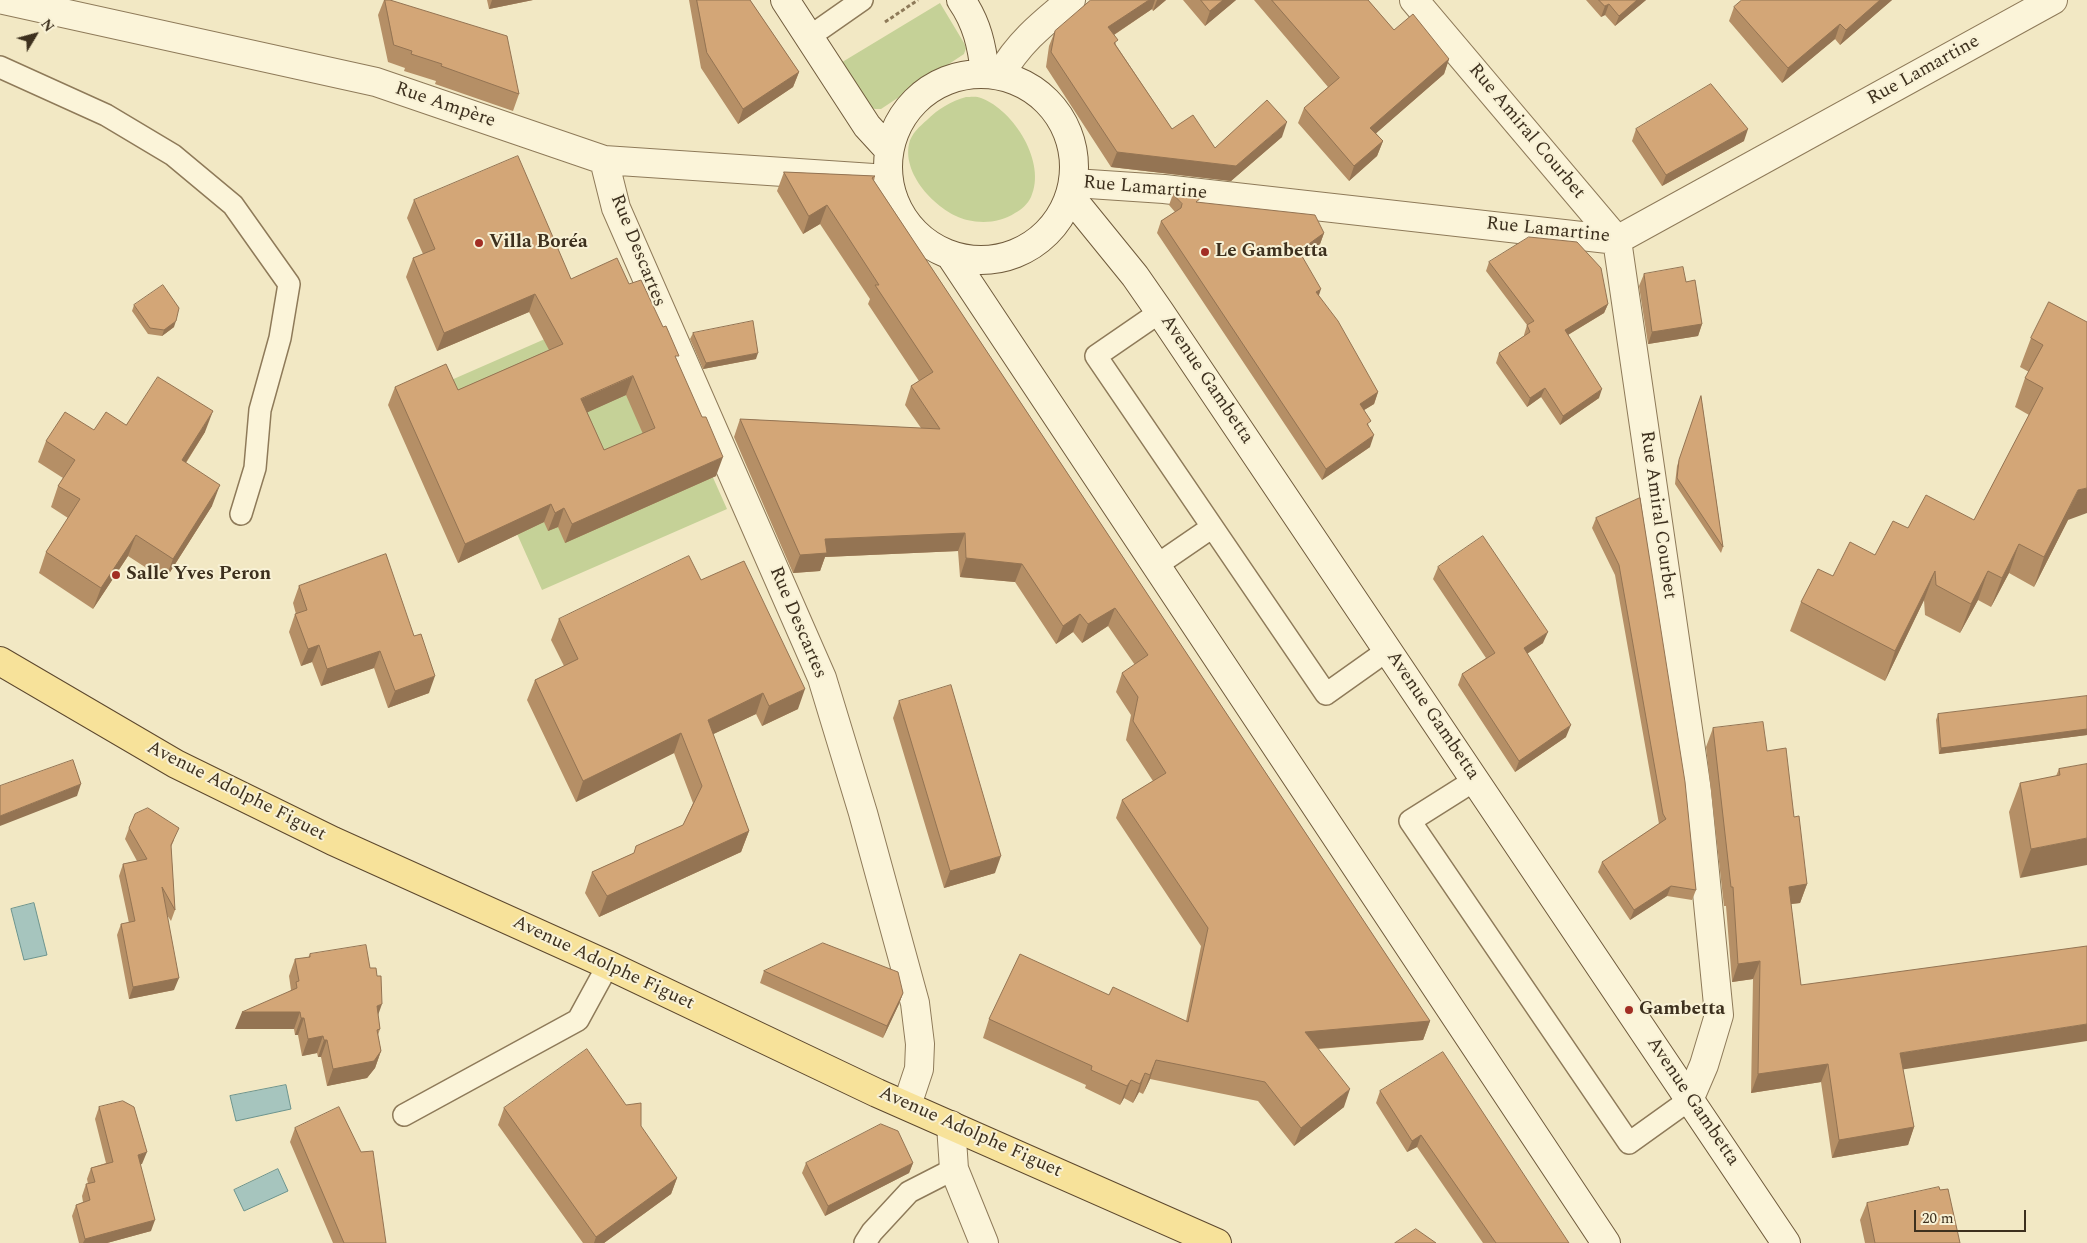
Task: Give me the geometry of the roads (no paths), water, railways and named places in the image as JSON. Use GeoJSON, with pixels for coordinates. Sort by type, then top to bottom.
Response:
{"type":"FeatureCollection","features":[{"type":"Feature","properties":{"kind":"main road","name":"Avenue Adolphe Figuet"},"geometry":{"type":"LineString","coordinates":[[0,662],[176,764],[333,841],[608,965],[951,1125],[1217,1243]]}},
{"type":"Feature","properties":{"kind":"street","name":"Rue Ampère"},"geometry":{"type":"LineString","coordinates":[[4,0],[376,82],[604,160],[888,179]]}},
{"type":"Feature","properties":{"kind":"street"},"geometry":{"type":"LineString","coordinates":[[785,0],[867,126],[889,150]]}},
{"type":"Feature","properties":{"kind":"street"},"geometry":{"type":"LineString","coordinates":[[961,0],[969,12],[981,39],[992,74]]}},
{"type":"Feature","properties":{"kind":"street"},"geometry":{"type":"LineString","coordinates":[[992,74],[1026,38],[1071,0]]}},
{"type":"Feature","properties":{"kind":"street","name":"Rue Amiral Courbet"},"geometry":{"type":"LineString","coordinates":[[1414,0],[1617,240],[1698,791],[1719,1015],[1704,1065],[1689,1100]]}},
{"type":"Feature","properties":{"kind":"street","name":"Rue Lamartine"},"geometry":{"type":"LineString","coordinates":[[1072,190],[1164,189],[1617,240],[2053,0]]}},
{"type":"Feature","properties":{"kind":"street"},"geometry":{"type":"LineString","coordinates":[[992,74],[1027,85],[1050,103],[1065,127],[1074,155],[1072,190],[1057,223],[1036,244],[1009,257],[980,261],[950,256],[928,244],[909,226],[895,204],[888,179],[889,150],[900,119],[922,94],[951,78],[992,74]]}},
{"type":"Feature","properties":{"kind":"street","name":"Rue Descartes"},"geometry":{"type":"LineString","coordinates":[[604,160],[616,208],[822,678],[863,813],[915,1003],[920,1044],[919,1070],[908,1105]]}},
{"type":"Feature","properties":{"kind":"street","name":"Avenue Gambetta"},"geometry":{"type":"LineString","coordinates":[[1072,190],[1160,312],[1786,1243]]}},
{"type":"Feature","properties":{"kind":"street"},"geometry":{"type":"LineString","coordinates":[[950,256],[1606,1243]]}},
{"type":"Feature","properties":{"kind":"street"},"geometry":{"type":"LineString","coordinates":[[951,1125],[954,1168],[984,1243]]}},
{"type":"Feature","properties":{"kind":"lane"},"geometry":{"type":"LineString","coordinates":[[810,37],[862,0]]}},
{"type":"Feature","properties":{"kind":"lane"},"geometry":{"type":"LineString","coordinates":[[0,67],[106,115],[173,154],[233,205],[289,284],[280,338],[260,410],[255,468],[241,514]]}},
{"type":"Feature","properties":{"kind":"lane"},"geometry":{"type":"LineString","coordinates":[[1160,312],[1096,356],[1211,528],[1326,694],[1388,650]]}},
{"type":"Feature","properties":{"kind":"lane"},"geometry":{"type":"LineString","coordinates":[[1157,565],[1211,528]]}},
{"type":"Feature","properties":{"kind":"lane"},"geometry":{"type":"LineString","coordinates":[[1475,780],[1410,822],[1629,1143],[1689,1100]]}},
{"type":"Feature","properties":{"kind":"lane"},"geometry":{"type":"LineString","coordinates":[[404,1115],[578,1020],[608,965]]}},
{"type":"Feature","properties":{"kind":"lane"},"geometry":{"type":"LineString","coordinates":[[866,1243],[872,1232],[910,1192],[954,1168]]}},
{"type":"Feature","properties":{"kind":"water"},"geometry":{"type":"Polygon","coordinates":[[[34,903],[47,955],[24,960],[11,909],[34,903]]]}},
{"type":"Feature","properties":{"kind":"water"},"geometry":{"type":"Polygon","coordinates":[[[286,1085],[291,1109],[236,1121],[230,1096],[286,1085]]]}},
{"type":"Feature","properties":{"kind":"water"},"geometry":{"type":"Polygon","coordinates":[[[278,1169],[288,1191],[244,1211],[234,1190],[278,1169]]]}},
{"type":"Feature","properties":{"kind":"place","name":"Villa Boréa"},"geometry":{"type":"Point","coordinates":[479,243]}},
{"type":"Feature","properties":{"kind":"place","name":"Le Gambetta"},"geometry":{"type":"Point","coordinates":[1205,252]}},
{"type":"Feature","properties":{"kind":"place","name":"Salle Yves Peron"},"geometry":{"type":"Point","coordinates":[116,575]}},
{"type":"Feature","properties":{"kind":"place","name":"Gambetta"},"geometry":{"type":"Point","coordinates":[1629,1010]}}]}
